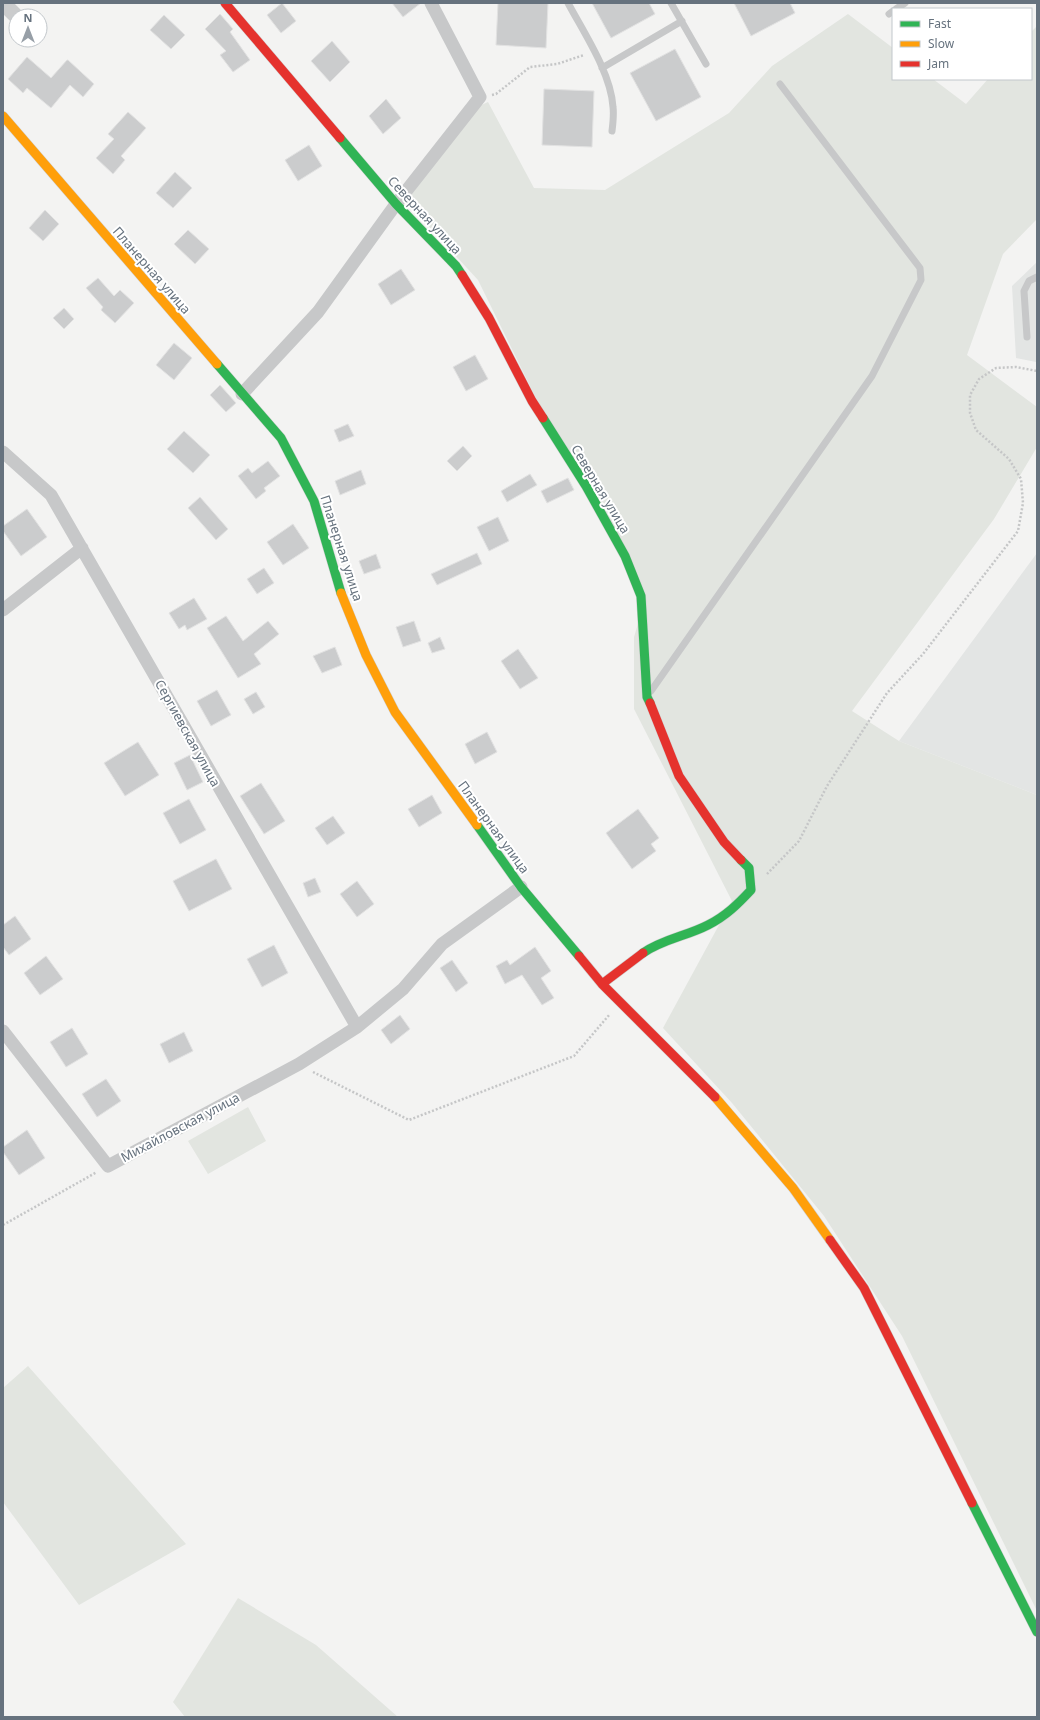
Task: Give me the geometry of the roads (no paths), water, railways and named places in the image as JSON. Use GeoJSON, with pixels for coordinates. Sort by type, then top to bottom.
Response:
{"type":"FeatureCollection","features":[{"type":"Feature","properties":{"kind":"street","name":"Северная улица"},"geometry":{"type":"LineString","coordinates":[[225,3],[396,204],[456,266],[489,318],[532,402],[586,486],[625,556],[641,596],[646,697],[679,776],[724,842],[748,868],[751,890],[734,909],[708,925],[653,946],[602,984]]}},
{"type":"Feature","properties":{"kind":"street"},"geometry":{"type":"LineString","coordinates":[[242,394],[318,312],[396,204],[480,97],[431,3]]}},
{"type":"Feature","properties":{"kind":"street","name":"Планерная улица"},"geometry":{"type":"LineString","coordinates":[[3,116],[281,438],[314,501],[339,588],[366,655],[395,712],[521,887],[602,984],[728,1110],[793,1188],[864,1288],[1037,1632]]}},
{"type":"Feature","properties":{"kind":"street","name":"Сергиевская улица"},"geometry":{"type":"LineString","coordinates":[[3,452],[51,494],[251,846],[357,1027]]}},
{"type":"Feature","properties":{"kind":"street"},"geometry":{"type":"LineString","coordinates":[[3,610],[82,548]]}},
{"type":"Feature","properties":{"kind":"street","name":"Михайловская улица"},"geometry":{"type":"LineString","coordinates":[[3,1031],[108,1166],[299,1064],[357,1027],[403,989],[442,944],[521,887]]}},
{"type":"Feature","properties":{"kind":"lane"},"geometry":{"type":"LineString","coordinates":[[568,3],[602,68],[609,85],[613,106],[612,131]]}},
{"type":"Feature","properties":{"kind":"lane"},"geometry":{"type":"LineString","coordinates":[[674,4],[706,64]]}},
{"type":"Feature","properties":{"kind":"lane"},"geometry":{"type":"LineString","coordinates":[[602,68],[682,21]]}},
{"type":"Feature","properties":{"kind":"lane"},"geometry":{"type":"LineString","coordinates":[[646,697],[872,376],[921,280],[920,268],[780,84]]}},
{"type":"Feature","properties":{"kind":"lane"},"geometry":{"type":"LineString","coordinates":[[1027,337],[1024,292],[1029,281],[1037,277]]}}]}
